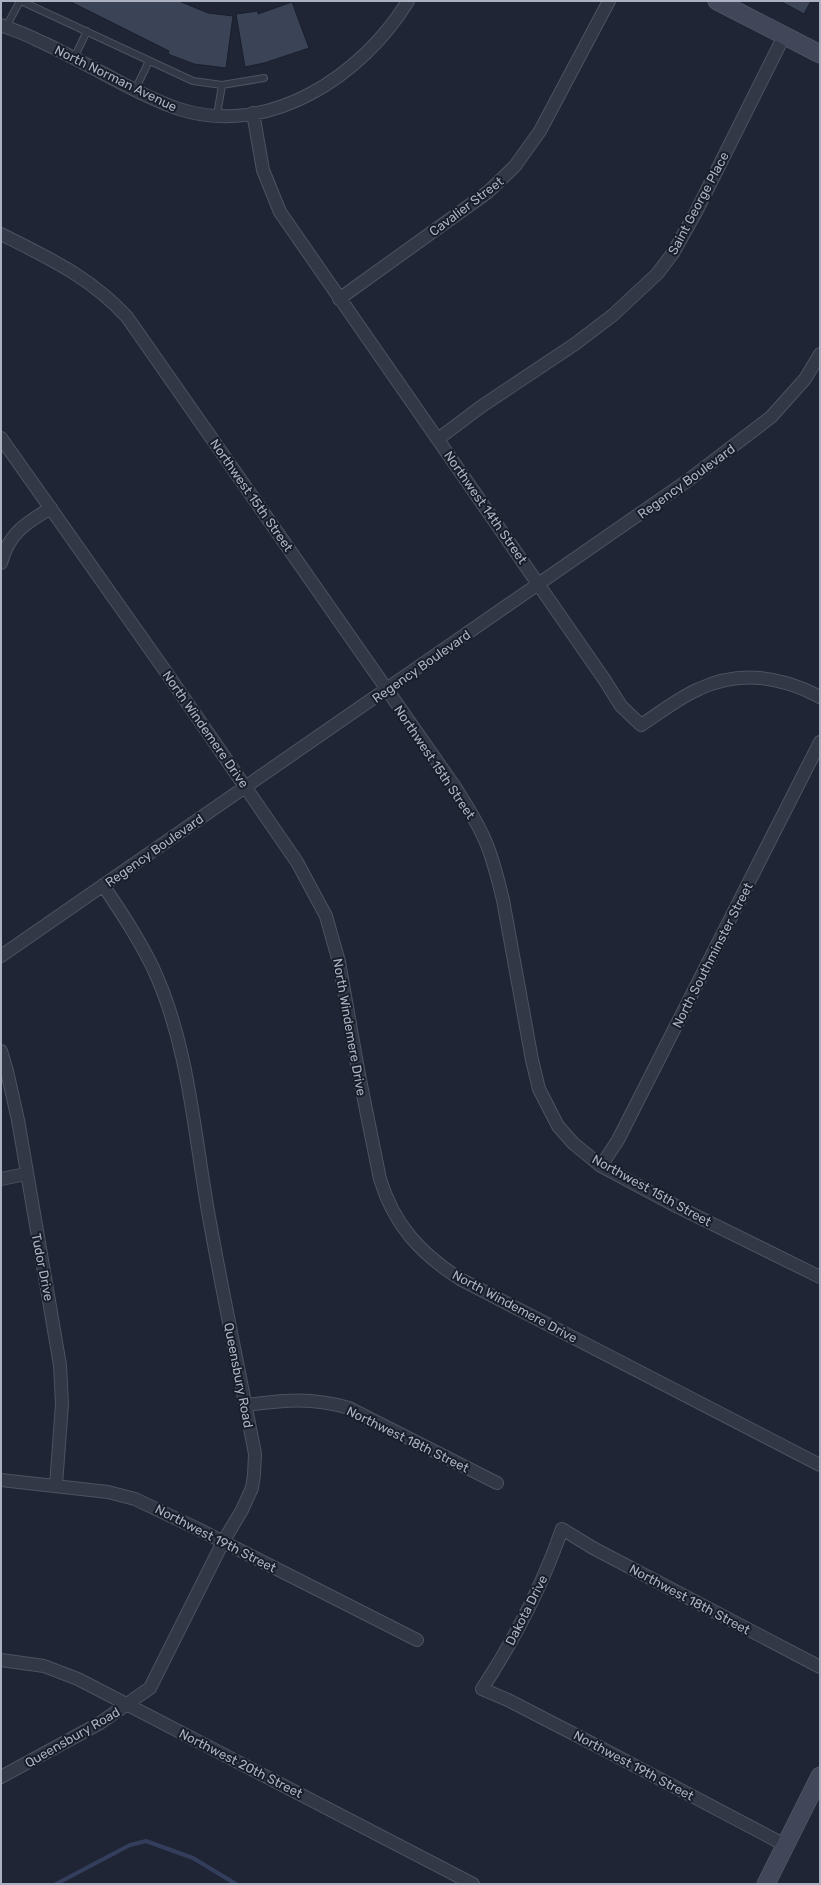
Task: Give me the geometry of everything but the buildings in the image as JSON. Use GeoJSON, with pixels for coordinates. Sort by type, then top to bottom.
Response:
{"type":"FeatureCollection","features":[{"type":"Feature","properties":{"kind":"main road"},"geometry":{"type":"LineString","coordinates":[[717,1],[820,53]]}},
{"type":"Feature","properties":{"kind":"main road"},"geometry":{"type":"LineString","coordinates":[[766,1884],[820,1776]]}},
{"type":"Feature","properties":{"kind":"street","name":"North Norman Avenue"},"geometry":{"type":"LineString","coordinates":[[4,26],[74,58],[135,90],[179,109],[217,115],[253,113],[271,110],[296,101],[332,82],[351,66],[383,34],[401,13],[408,1]]}},
{"type":"Feature","properties":{"kind":"street","name":"Cavalier Street"},"geometry":{"type":"LineString","coordinates":[[339,299],[488,192],[515,166],[540,131],[609,1]]}},
{"type":"Feature","properties":{"kind":"street","name":"Saint George Place"},"geometry":{"type":"LineString","coordinates":[[438,439],[482,406],[575,344],[613,315],[657,274],[673,253],[690,223],[784,36]]}},
{"type":"Feature","properties":{"kind":"street","name":"Northwest 14th Street"},"geometry":{"type":"LineString","coordinates":[[253,113],[263,170],[280,212],[604,679],[621,706],[641,725],[698,689],[726,680],[743,677],[766,678],[798,686],[820,697]]}},
{"type":"Feature","properties":{"kind":"street","name":"Northwest 15th Street"},"geometry":{"type":"LineString","coordinates":[[1,234],[80,276],[112,302],[127,317],[455,787],[484,839],[503,900],[532,1060],[539,1089],[558,1126],[573,1143],[601,1166],[678,1207],[820,1277]]}},
{"type":"Feature","properties":{"kind":"street","name":"Regency Boulevard"},"geometry":{"type":"LineString","coordinates":[[1,956],[681,486],[750,434],[787,400],[805,379],[820,354]]}},
{"type":"Feature","properties":{"kind":"street","name":"North Windemere Drive"},"geometry":{"type":"LineString","coordinates":[[1,438],[297,862],[326,916],[339,962],[359,1075],[380,1179],[384,1194],[393,1212],[412,1240],[428,1256],[460,1279],[820,1465]]}},
{"type":"Feature","properties":{"kind":"street"},"geometry":{"type":"LineString","coordinates":[[1,563],[9,541],[34,518],[51,508]]}},
{"type":"Feature","properties":{"kind":"street","name":"North Southminster Street"},"geometry":{"type":"LineString","coordinates":[[601,1166],[618,1140],[820,742]]}},
{"type":"Feature","properties":{"kind":"street","name":"Queensbury Road"},"geometry":{"type":"LineString","coordinates":[[1,1777],[100,1723],[150,1688],[223,1542],[242,1510],[252,1488],[254,1475],[255,1454],[209,1218],[185,1071],[174,1024],[153,968],[136,936],[103,885]]}},
{"type":"Feature","properties":{"kind":"street","name":"Tudor Drive"},"geometry":{"type":"LineString","coordinates":[[1,1050],[18,1120],[26,1174],[60,1365],[62,1410],[56,1485]]}},
{"type":"Feature","properties":{"kind":"street"},"geometry":{"type":"LineString","coordinates":[[1,1179],[26,1174]]}},
{"type":"Feature","properties":{"kind":"street","name":"Northwest 18th Street"},"geometry":{"type":"LineString","coordinates":[[246,1405],[305,1400],[328,1402],[349,1408],[497,1483]]}},
{"type":"Feature","properties":{"kind":"street","name":"Northwest 19th Street"},"geometry":{"type":"LineString","coordinates":[[1,1480],[108,1492],[135,1499],[417,1640]]}},
{"type":"Feature","properties":{"kind":"street","name":"Northwest 18th Street"},"geometry":{"type":"LineString","coordinates":[[562,1529],[593,1548],[820,1667]]}},
{"type":"Feature","properties":{"kind":"street","name":"Dakota Drive"},"geometry":{"type":"LineString","coordinates":[[482,1689],[499,1663],[550,1562],[562,1529]]}},
{"type":"Feature","properties":{"kind":"street","name":"Northwest 20th Street"},"geometry":{"type":"LineString","coordinates":[[1,1660],[44,1666],[78,1679],[473,1884]]}},
{"type":"Feature","properties":{"kind":"street","name":"Northwest 19th Street"},"geometry":{"type":"LineString","coordinates":[[482,1689],[508,1700],[595,1744],[786,1845]]}},
{"type":"Feature","properties":{"kind":"lane"},"geometry":{"type":"LineString","coordinates":[[4,26],[21,1],[193,81],[222,85],[264,78]]}},
{"type":"Feature","properties":{"kind":"lane"},"geometry":{"type":"LineString","coordinates":[[74,58],[87,31]]}},
{"type":"Feature","properties":{"kind":"lane"},"geometry":{"type":"LineString","coordinates":[[135,90],[149,61]]}},
{"type":"Feature","properties":{"kind":"lane"},"geometry":{"type":"LineString","coordinates":[[217,115],[222,85]]}},
{"type":"Feature","properties":{"kind":"waterway"},"geometry":{"type":"LineString","coordinates":[[56,1884],[130,1845],[146,1841],[193,1858],[236,1884]]}}]}
